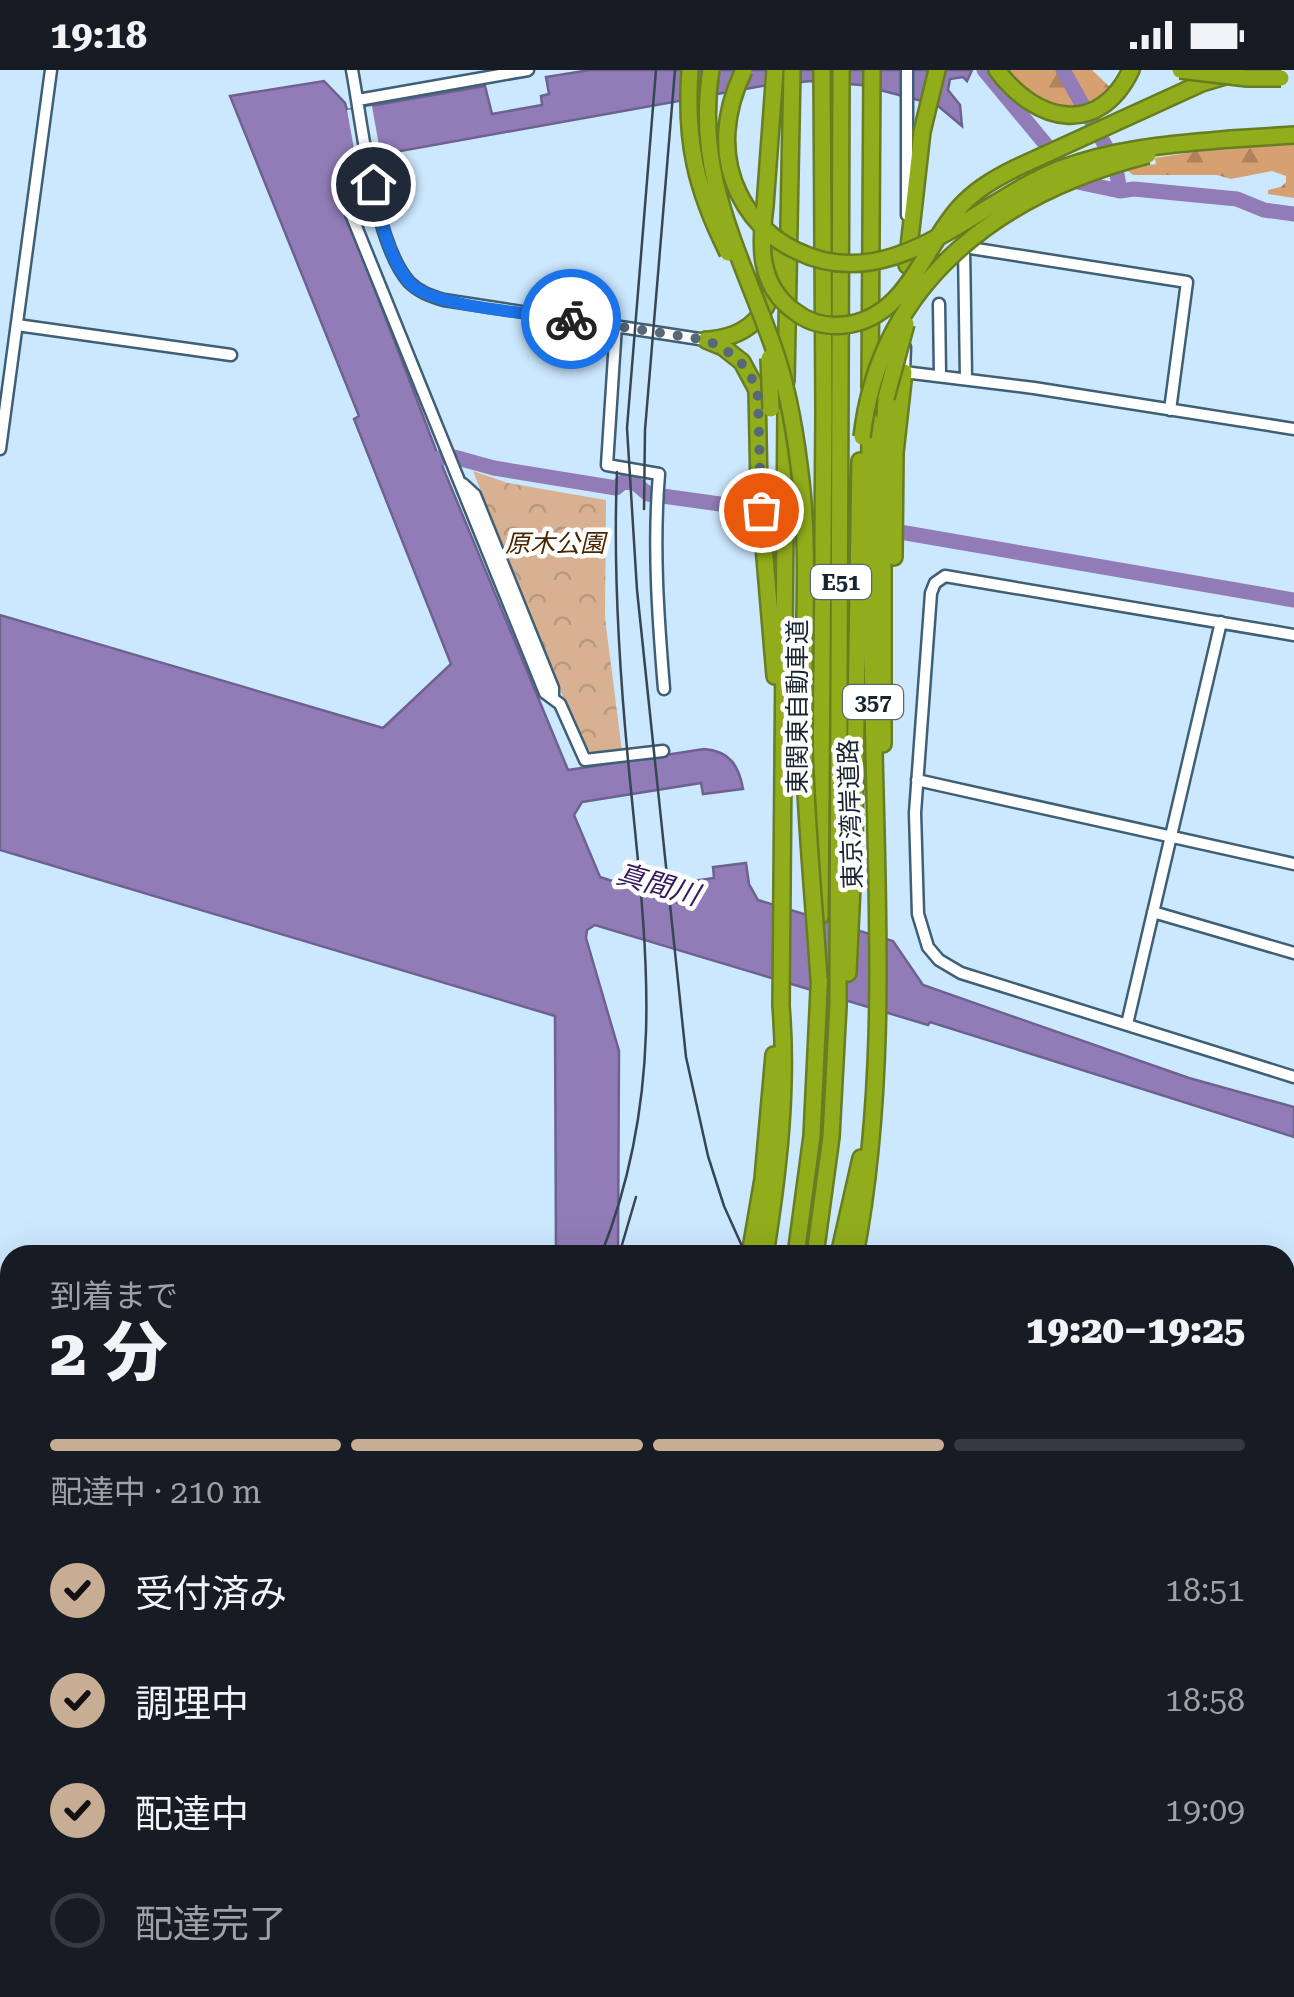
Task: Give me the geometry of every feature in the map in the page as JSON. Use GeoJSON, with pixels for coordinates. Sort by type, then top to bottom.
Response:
{"type":"FeatureCollection","features":[{"type":"Feature","properties":{"kind":"highway"},"geometry":{"type":"LineString","coordinates":[[711,70],[706,126],[710,168],[720,208],[775,350],[790,405],[800,470],[804,521],[804,744],[820,979]]}},
{"type":"Feature","properties":{"kind":"highway"},"geometry":{"type":"LineString","coordinates":[[744,70],[726,131],[728,163],[736,188],[749,212],[772,236],[803,254],[838,264],[876,262],[901,255],[1007,194],[1083,162],[1143,147],[1294,135]]}},
{"type":"Feature","properties":{"kind":"highway"},"geometry":{"type":"LineString","coordinates":[[775,70],[762,253],[766,276],[778,296],[808,320],[840,326],[879,314],[900,295],[959,208],[979,189],[1016,168],[1202,82],[1247,70],[1288,78]]}},
{"type":"Feature","properties":{"kind":"highway"},"geometry":{"type":"LineString","coordinates":[[777,1245],[781,1196],[778,1061],[792,70]]}},
{"type":"Feature","properties":{"kind":"highway","name":"東関東自動車道"},"geometry":{"type":"LineString","coordinates":[[797,1245],[808,1174],[820,979],[822,70]]}},
{"type":"Feature","properties":{"kind":"highway","name":"東関東自動車道"},"geometry":{"type":"LineString","coordinates":[[817,1245],[836,1066],[841,70]]}},
{"type":"Feature","properties":{"kind":"highway","name":"東京湾岸道路"},"geometry":{"type":"LineString","coordinates":[[856,1245],[872,1121],[878,913],[882,490],[872,70]]}},
{"type":"Feature","properties":{"kind":"highway"},"geometry":{"type":"LineString","coordinates":[[907,265],[928,70]]}},
{"type":"Feature","properties":{"kind":"highway"},"geometry":{"type":"LineString","coordinates":[[926,108],[937,70]]}},
{"type":"Feature","properties":{"kind":"highway"},"geometry":{"type":"LineString","coordinates":[[996,70],[1027,101],[1054,114],[1073,116],[1102,107],[1122,88],[1132,70]]}},
{"type":"Feature","properties":{"kind":"highway"},"geometry":{"type":"LineString","coordinates":[[1180,70],[1288,78]]}},
{"type":"Feature","properties":{"kind":"highway"},"geometry":{"type":"LineString","coordinates":[[690,72],[688,129],[696,178],[762,330],[772,380],[763,476]]}},
{"type":"Feature","properties":{"kind":"highway"},"geometry":{"type":"LineString","coordinates":[[706,340],[729,336],[751,324],[773,294],[792,97]]}},
{"type":"Feature","properties":{"kind":"highway"},"geometry":{"type":"LineString","coordinates":[[836,1066],[848,974],[854,862],[858,493],[868,398],[882,352],[894,327],[930,276],[982,229],[1016,207],[1097,170],[1162,151],[1231,140]]}},
{"type":"Feature","properties":{"kind":"highway"},"geometry":{"type":"LineString","coordinates":[[878,913],[885,652],[894,556],[882,490],[886,398],[904,329],[933,268],[973,205],[1016,168]]}},
{"type":"Feature","properties":{"kind":"highway"},"geometry":{"type":"LineString","coordinates":[[706,340],[730,353],[754,380],[760,409],[783,759]]}},
{"type":"Feature","properties":{"kind":"highway"},"geometry":{"type":"LineString","coordinates":[[882,490],[904,372]]}},
{"type":"Feature","properties":{"kind":"highway"},"geometry":{"type":"LineString","coordinates":[[752,1245],[778,1061]]}},
{"type":"Feature","properties":{"kind":"highway"},"geometry":{"type":"LineString","coordinates":[[841,1245],[854,1180],[872,1121]]}},
{"type":"Feature","properties":{"kind":"highway"},"geometry":{"type":"LineString","coordinates":[[766,1245],[778,1146]]}},
{"type":"Feature","properties":{"kind":"street"},"geometry":{"type":"LineString","coordinates":[[0,449],[51,70]]}},
{"type":"Feature","properties":{"kind":"street"},"geometry":{"type":"LineString","coordinates":[[352,70],[378,207],[404,276],[420,291],[444,300],[706,340]]}},
{"type":"Feature","properties":{"kind":"street"},"geometry":{"type":"LineString","coordinates":[[358,104],[528,70]]}},
{"type":"Feature","properties":{"kind":"street"},"geometry":{"type":"LineString","coordinates":[[907,70],[904,372],[966,378],[1294,429]]}},
{"type":"Feature","properties":{"kind":"street"},"geometry":{"type":"LineString","coordinates":[[369,162],[352,180],[350,209],[458,480],[475,495],[554,688],[553,698],[560,704],[586,760],[664,751]]}},
{"type":"Feature","properties":{"kind":"street"},"geometry":{"type":"LineString","coordinates":[[966,378],[964,247],[1187,282],[1170,410]]}},
{"type":"Feature","properties":{"kind":"street"},"geometry":{"type":"LineString","coordinates":[[939,304],[940,375]]}},
{"type":"Feature","properties":{"kind":"street"},"geometry":{"type":"LineString","coordinates":[[17,325],[231,355]]}},
{"type":"Feature","properties":{"kind":"street"},"geometry":{"type":"LineString","coordinates":[[616,325],[608,465],[659,474],[657,606],[664,689]]}},
{"type":"Feature","properties":{"kind":"street"},"geometry":{"type":"LineString","coordinates":[[1294,635],[956,576],[939,579],[931,593],[914,813],[920,932],[932,954],[960,973],[1294,1077]]}},
{"type":"Feature","properties":{"kind":"street"},"geometry":{"type":"LineString","coordinates":[[1127,1024],[1220,622]]}},
{"type":"Feature","properties":{"kind":"street"},"geometry":{"type":"LineString","coordinates":[[917,780],[1294,864]]}},
{"type":"Feature","properties":{"kind":"street"},"geometry":{"type":"LineString","coordinates":[[1154,912],[1294,953]]}},
{"type":"Feature","properties":{"kind":"green space"},"geometry":{"type":"Polygon","coordinates":[[[1005,70],[1058,70],[1081,108],[1048,103],[1005,70]]]}},
{"type":"Feature","properties":{"kind":"green space"},"geometry":{"type":"Polygon","coordinates":[[[1070,70],[1092,70],[1112,89],[1090,106],[1070,70]]]}},
{"type":"Feature","properties":{"kind":"green space"},"geometry":{"type":"Polygon","coordinates":[[[1246,144],[1294,144],[1294,198],[1268,194],[1268,190],[1286,182],[1286,176],[1272,171],[1231,179],[1217,175],[1133,175],[1119,164],[1136,161],[1139,167],[1156,164],[1155,158],[1246,144]]]}},
{"type":"Feature","properties":{"kind":"green space","name":"原木公園"},"geometry":{"type":"Polygon","coordinates":[[[473,471],[508,483],[606,500],[605,618],[622,751],[593,754],[581,742],[473,471]]]}},
{"type":"Feature","properties":{"kind":"shaded area"},"geometry":{"type":"Polygon","coordinates":[[[590,70],[972,70],[967,81],[963,77],[950,79],[948,90],[960,105],[962,126],[937,105],[861,85],[811,81],[762,86],[356,159],[342,186],[340,198],[439,458],[568,770],[704,749],[727,756],[739,773],[743,789],[703,794],[701,783],[582,802],[574,815],[600,877],[682,904],[692,895],[692,881],[714,878],[713,867],[746,863],[749,884],[758,900],[893,941],[923,985],[1189,1078],[1294,1107],[1294,1137],[930,1022],[928,1025],[595,925],[587,930],[586,938],[619,1051],[618,1245],[556,1245],[555,1016],[0,850],[0,615],[383,728],[451,664],[354,419],[359,416],[230,96],[324,81],[347,110],[485,86],[492,114],[542,105],[541,96],[549,94],[546,77],[590,70]]]}},
{"type":"Feature","properties":{"kind":"pier"},"geometry":{"type":"Polygon","coordinates":[[[372,106],[381,157],[356,160],[347,110],[372,106]]]}},
{"type":"Feature","properties":{"kind":"waterway"},"geometry":{"type":"LineString","coordinates":[[984,70],[1077,182],[1120,191],[1237,199],[1264,210],[1294,214]]}},
{"type":"Feature","properties":{"kind":"waterway"},"geometry":{"type":"LineString","coordinates":[[1063,70],[1115,163],[1120,191]]}},
{"type":"Feature","properties":{"kind":"waterway"},"geometry":{"type":"LineString","coordinates":[[439,458],[454,457],[494,468],[616,488],[623,482],[635,483],[648,494],[813,517],[1294,600]]}},
{"type":"Feature","properties":{"kind":"railway"},"geometry":{"type":"LineString","coordinates":[[656,70],[627,428],[637,590],[686,1057],[708,1156],[742,1245]]}},
{"type":"Feature","properties":{"kind":"railway"},"geometry":{"type":"LineString","coordinates":[[644,509],[645,430],[675,70]]}},
{"type":"Feature","properties":{"kind":"railway"},"geometry":{"type":"LineString","coordinates":[[604,1245],[636,1130],[646,1010],[641,888],[620,652],[617,472]]}},
{"type":"Feature","properties":{"kind":"railway"},"geometry":{"type":"LineString","coordinates":[[622,1245],[636,1197]]}},
{"type":"Feature","properties":{"kind":"way so far"},"geometry":{"type":"LineString","coordinates":[[571,319],[706,340],[742,362],[754,380],[760,409],[761,510]]}},
{"type":"Feature","properties":{"kind":"route"},"geometry":{"type":"LineString","coordinates":[[373,184],[397,261],[404,276],[420,291],[444,300],[571,319]]}},
{"type":"Feature","properties":{"kind":"water label","name":"真間川"},"geometry":{"type":"Point","coordinates":[658,884]}}]}
